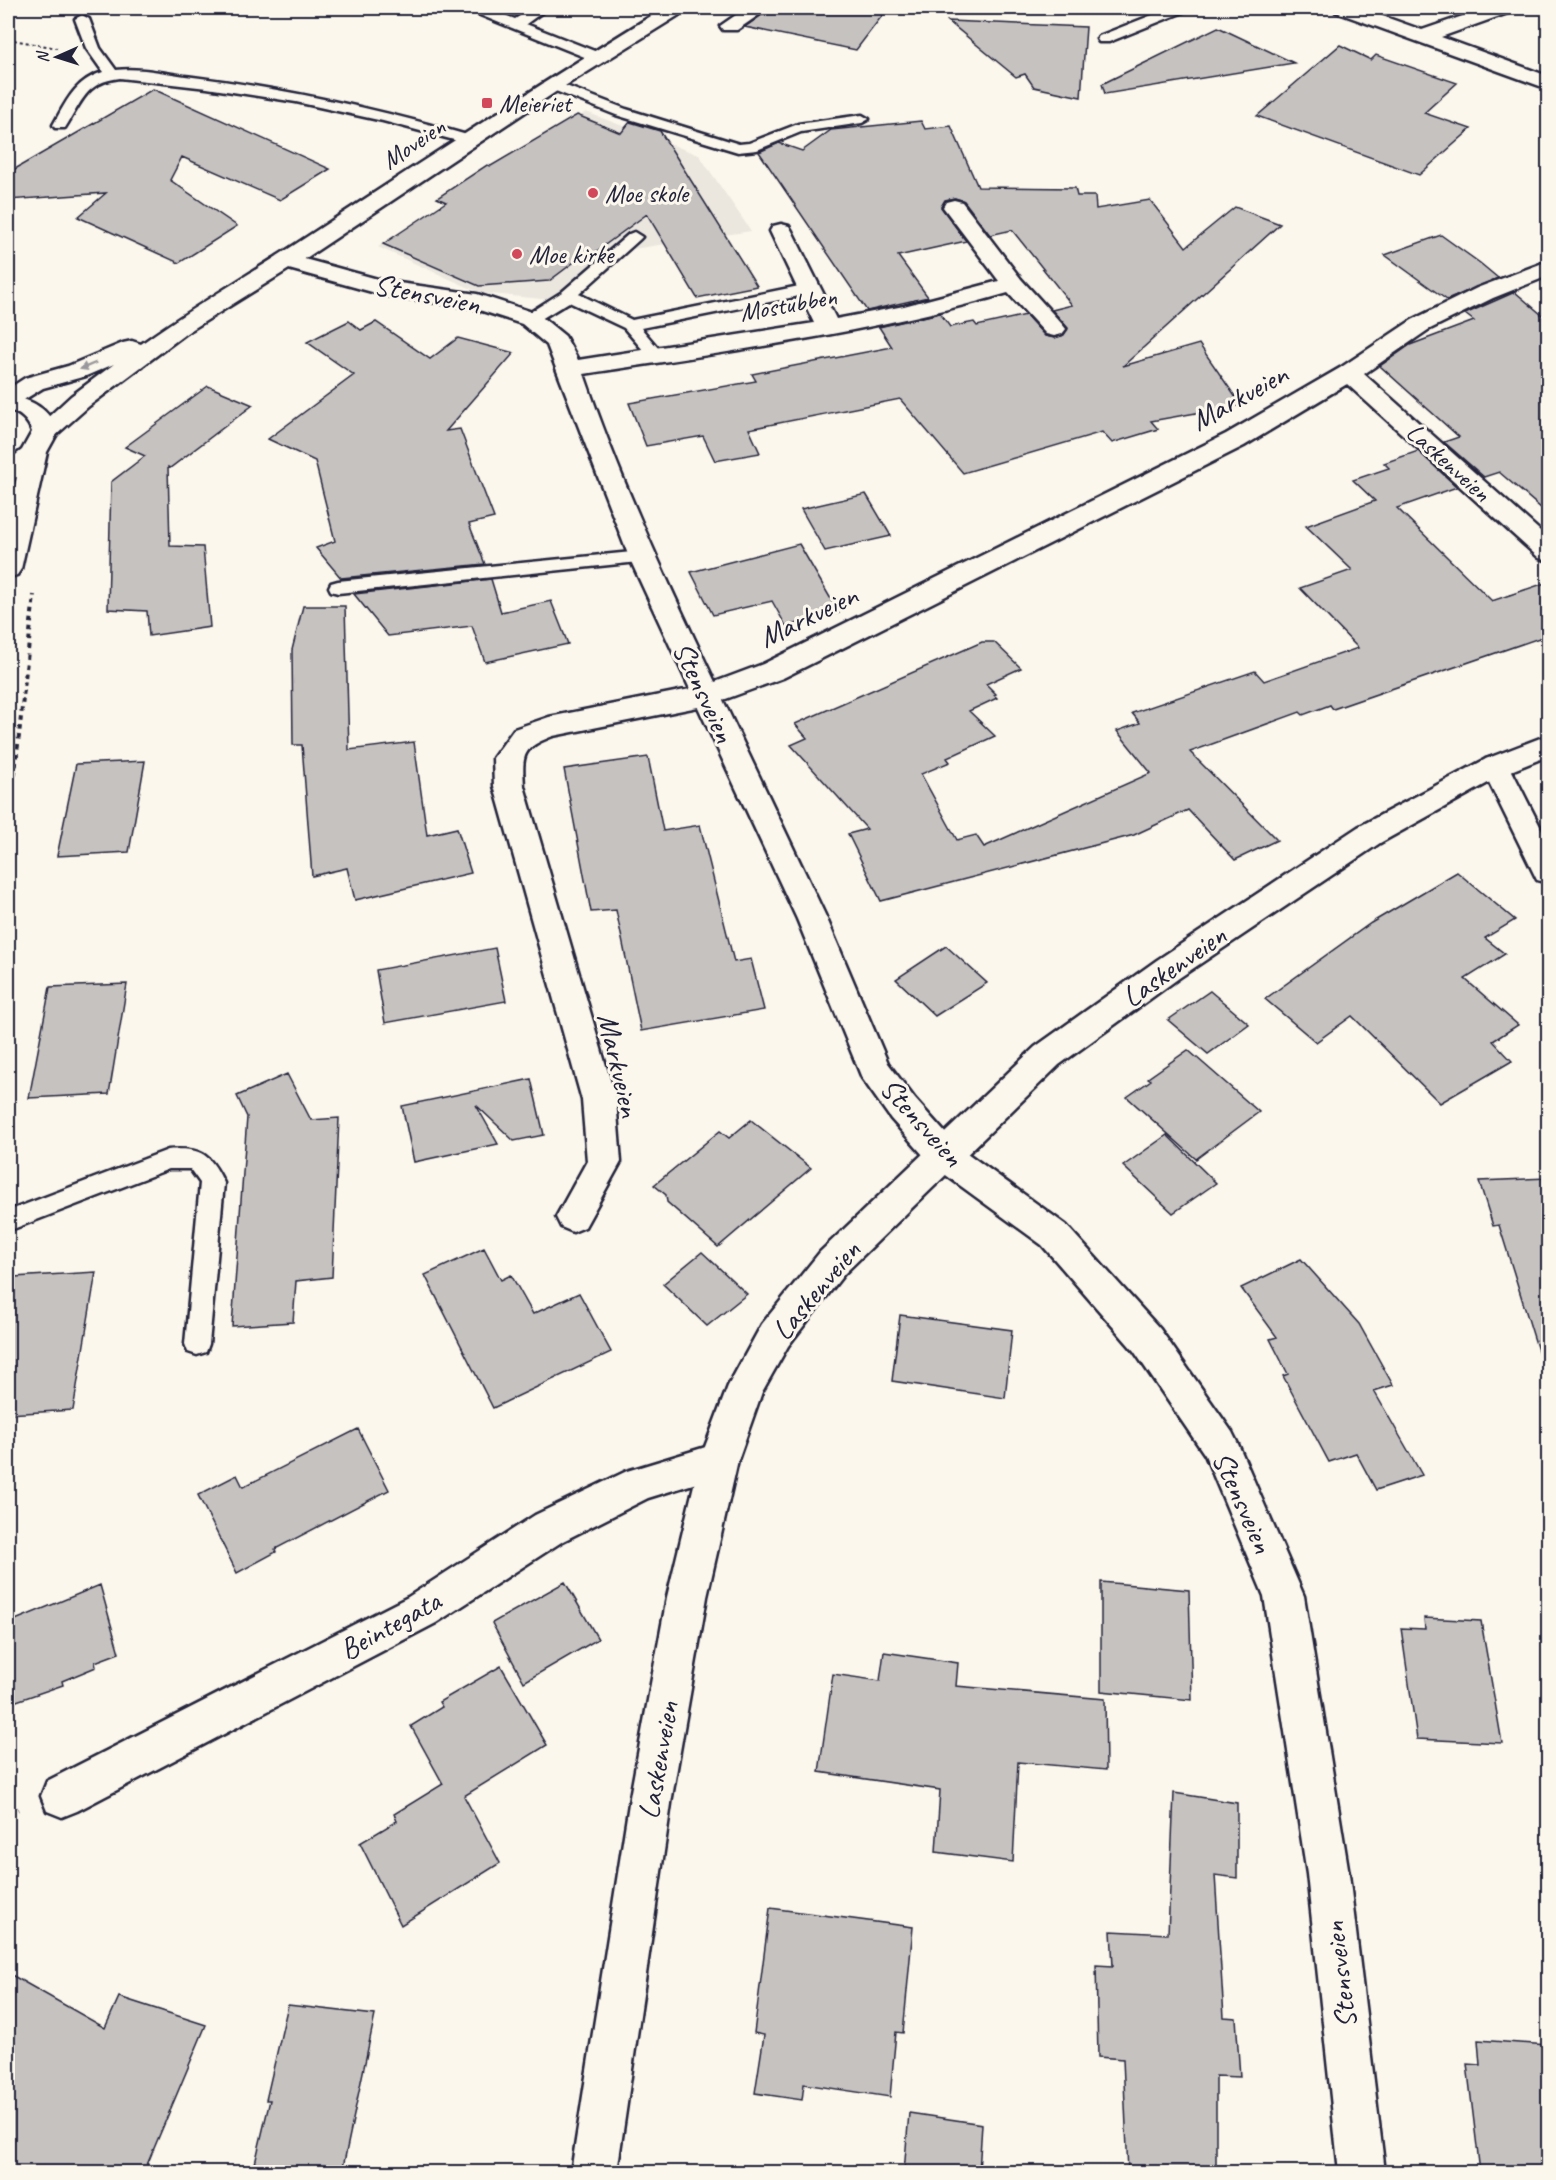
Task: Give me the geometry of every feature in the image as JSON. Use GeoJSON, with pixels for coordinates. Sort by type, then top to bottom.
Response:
{"type":"FeatureCollection","features":[{"type":"Feature","properties":{"kind":"street","name":"Moveien"},"geometry":{"type":"LineString","coordinates":[[8,471],[21,465],[80,401],[180,327],[286,261],[553,85],[677,8]]}},
{"type":"Feature","properties":{"kind":"street"},"geometry":{"type":"LineString","coordinates":[[730,26],[759,8]]}},
{"type":"Feature","properties":{"kind":"street"},"geometry":{"type":"LineString","coordinates":[[1343,8],[1548,83]]}},
{"type":"Feature","properties":{"kind":"street"},"geometry":{"type":"LineString","coordinates":[[1421,37],[1504,8]]}},
{"type":"Feature","properties":{"kind":"street"},"geometry":{"type":"LineString","coordinates":[[954,207],[1013,284],[1054,329]]}},
{"type":"Feature","properties":{"kind":"street"},"geometry":{"type":"LineString","coordinates":[[781,231],[828,327]]}},
{"type":"Feature","properties":{"kind":"street","name":"Stensveien"},"geometry":{"type":"LineString","coordinates":[[286,261],[383,288],[477,301],[530,319],[557,341],[570,369],[593,437],[642,557],[812,919],[874,1069],[903,1109],[944,1155],[1054,1235],[1147,1340],[1219,1444],[1284,1596],[1328,1874],[1362,2172]]}},
{"type":"Feature","properties":{"kind":"street","name":"Markveien"},"geometry":{"type":"LineString","coordinates":[[573,1216],[604,1162],[599,1100],[509,786],[507,758],[524,736],[549,727],[706,696],[773,671],[1235,440],[1349,373],[1420,326],[1485,292],[1548,268]]}},
{"type":"Feature","properties":{"kind":"street","name":"Mostubben"},"geometry":{"type":"LineString","coordinates":[[570,369],[828,327],[961,300],[1013,284]]}},
{"type":"Feature","properties":{"kind":"street","name":"Moveien"},"geometry":{"type":"LineString","coordinates":[[8,401],[34,383],[77,371],[180,327]]}},
{"type":"Feature","properties":{"kind":"street","name":"Laskenveien"},"geometry":{"type":"LineString","coordinates":[[1349,373],[1548,552]]}},
{"type":"Feature","properties":{"kind":"street"},"geometry":{"type":"LineString","coordinates":[[8,401],[34,412],[42,421],[40,443],[8,569]]}},
{"type":"Feature","properties":{"kind":"street","name":"Laskenveien"},"geometry":{"type":"LineString","coordinates":[[594,2172],[651,1797],[687,1597],[719,1460],[746,1386],[776,1335],[832,1263],[1047,1056],[1168,969],[1369,836],[1496,766],[1548,745]]}},
{"type":"Feature","properties":{"kind":"street"},"geometry":{"type":"LineString","coordinates":[[1496,766],[1548,872]]}},
{"type":"Feature","properties":{"kind":"street","name":"Beintegata"},"geometry":{"type":"LineString","coordinates":[[62,1796],[422,1610],[549,1528],[640,1484],[719,1460]]}},
{"type":"Feature","properties":{"kind":"lane"},"geometry":{"type":"LineString","coordinates":[[475,8],[597,57]]}},
{"type":"Feature","properties":{"kind":"lane"},"geometry":{"type":"LineString","coordinates":[[516,24],[542,8]]}},
{"type":"Feature","properties":{"kind":"lane"},"geometry":{"type":"LineString","coordinates":[[1104,39],[1181,8]]}},
{"type":"Feature","properties":{"kind":"lane"},"geometry":{"type":"LineString","coordinates":[[82,19],[93,48],[111,74]]}},
{"type":"Feature","properties":{"kind":"lane"},"geometry":{"type":"LineString","coordinates":[[60,125],[86,82],[111,74],[146,76],[275,95],[403,123],[469,141]]}},
{"type":"Feature","properties":{"kind":"lane"},"geometry":{"type":"LineString","coordinates":[[553,85],[621,112],[738,148],[752,147],[798,128],[862,119]]}},
{"type":"Feature","properties":{"kind":"lane"},"geometry":{"type":"LineString","coordinates":[[530,319],[568,295],[634,237]]}},
{"type":"Feature","properties":{"kind":"lane"},"geometry":{"type":"LineString","coordinates":[[630,325],[809,289]]}},
{"type":"Feature","properties":{"kind":"lane"},"geometry":{"type":"LineString","coordinates":[[568,295],[630,325],[656,355]]}},
{"type":"Feature","properties":{"kind":"lane"},"geometry":{"type":"LineString","coordinates":[[338,587],[642,557]]}},
{"type":"Feature","properties":{"kind":"lane"},"geometry":{"type":"LineString","coordinates":[[8,1221],[168,1161],[190,1157],[204,1165],[212,1183],[197,1344]]}},
{"type":"Feature","properties":{"kind":"path"},"geometry":{"type":"LineString","coordinates":[[8,39],[56,48],[93,48]]}},
{"type":"Feature","properties":{"kind":"path"},"geometry":{"type":"LineString","coordinates":[[8,838],[22,723],[34,591]]}},
{"type":"Feature","properties":{"kind":"shaded area","name":"Moe skole"},"geometry":{"type":"Polygon","coordinates":[[[586,112],[699,155],[751,231],[633,249],[552,300],[481,293],[378,247],[586,112]]]}},
{"type":"Feature","properties":{"kind":"building"},"geometry":{"type":"Polygon","coordinates":[[[771,8],[888,8],[856,50],[745,27],[771,8]]]}},
{"type":"Feature","properties":{"kind":"building"},"geometry":{"type":"Polygon","coordinates":[[[948,21],[1086,27],[1081,97],[1034,87],[1025,74],[1016,77],[948,21]]]}},
{"type":"Feature","properties":{"kind":"building"},"geometry":{"type":"Polygon","coordinates":[[[1218,27],[1294,63],[1105,94],[1102,84],[1218,27]]]}},
{"type":"Feature","properties":{"kind":"building"},"geometry":{"type":"Polygon","coordinates":[[[1340,45],[1371,60],[1376,55],[1457,83],[1424,113],[1471,129],[1419,175],[1257,116],[1340,45]]]}},
{"type":"Feature","properties":{"kind":"building"},"geometry":{"type":"Polygon","coordinates":[[[153,89],[330,169],[280,200],[182,157],[170,180],[237,226],[179,263],[78,217],[106,193],[8,200],[8,173],[153,89]]]}},
{"type":"Feature","properties":{"kind":"building","name":"Moe skole"},"geometry":{"type":"Polygon","coordinates":[[[577,115],[621,133],[630,122],[660,131],[757,286],[697,298],[647,214],[590,256],[585,254],[549,281],[479,286],[383,244],[446,202],[437,198],[487,165],[491,166],[577,115]]]}},
{"type":"Feature","properties":{"kind":"building"},"geometry":{"type":"Polygon","coordinates":[[[921,121],[925,129],[951,126],[978,187],[1075,188],[1077,196],[1095,196],[1096,209],[1150,200],[1186,247],[1235,207],[1280,224],[1123,366],[1199,344],[1241,405],[1151,421],[1158,429],[1112,443],[1102,432],[963,473],[900,399],[749,429],[760,453],[715,461],[703,436],[646,446],[629,403],[756,381],[752,374],[892,347],[879,327],[940,313],[950,327],[974,322],[977,326],[1026,315],[1045,336],[1055,338],[1064,335],[1068,328],[1052,310],[1072,305],[1012,230],[990,235],[964,201],[955,198],[945,200],[941,207],[966,241],[898,256],[928,297],[867,311],[759,152],[779,143],[802,151],[831,130],[921,121]]]}},
{"type":"Feature","properties":{"kind":"building"},"geometry":{"type":"Polygon","coordinates":[[[1441,235],[1498,278],[1447,300],[1385,255],[1441,235]]]}},
{"type":"Feature","properties":{"kind":"building"},"geometry":{"type":"Polygon","coordinates":[[[1515,292],[1548,320],[1548,514],[1499,472],[1484,477],[1444,442],[1459,437],[1380,366],[1410,345],[1474,321],[1465,314],[1515,292]]]}},
{"type":"Feature","properties":{"kind":"building"},"geometry":{"type":"Polygon","coordinates":[[[349,321],[361,330],[376,322],[430,359],[458,338],[514,353],[446,431],[460,429],[494,518],[469,524],[485,564],[341,578],[316,548],[335,541],[315,461],[268,439],[354,375],[307,342],[349,321]]]}},
{"type":"Feature","properties":{"kind":"building"},"geometry":{"type":"Polygon","coordinates":[[[208,386],[253,405],[170,468],[168,467],[170,546],[203,547],[210,627],[149,636],[147,611],[108,609],[111,482],[145,456],[125,447],[208,386]]]}},
{"type":"Feature","properties":{"kind":"building"},"geometry":{"type":"Polygon","coordinates":[[[1418,451],[1457,487],[1397,508],[1492,601],[1548,582],[1548,635],[1333,709],[1330,705],[1303,715],[1300,712],[1190,752],[1277,840],[1235,860],[1188,810],[1134,835],[881,901],[848,834],[867,829],[791,745],[807,738],[795,724],[982,642],[994,642],[1021,668],[986,684],[997,698],[969,711],[995,736],[947,758],[950,762],[921,774],[957,840],[976,835],[984,847],[1151,773],[1117,731],[1140,723],[1132,713],[1255,671],[1264,681],[1358,648],[1300,588],[1352,570],[1306,526],[1375,501],[1353,480],[1389,468],[1384,463],[1418,451]]]}},
{"type":"Feature","properties":{"kind":"building"},"geometry":{"type":"Polygon","coordinates":[[[866,494],[891,536],[825,551],[801,509],[866,494]]]}},
{"type":"Feature","properties":{"kind":"building"},"geometry":{"type":"Polygon","coordinates":[[[799,544],[839,613],[786,626],[772,601],[713,615],[691,572],[799,544]]]}},
{"type":"Feature","properties":{"kind":"building"},"geometry":{"type":"Polygon","coordinates":[[[491,579],[501,612],[551,601],[568,644],[485,662],[472,626],[388,636],[354,594],[491,579]]]}},
{"type":"Feature","properties":{"kind":"building"},"geometry":{"type":"Polygon","coordinates":[[[303,606],[345,606],[349,750],[414,742],[427,835],[457,828],[471,873],[355,900],[347,868],[312,876],[302,745],[293,745],[292,650],[303,606]]]}},
{"type":"Feature","properties":{"kind":"building"},"geometry":{"type":"Polygon","coordinates":[[[648,757],[663,831],[700,825],[734,962],[751,959],[764,1010],[641,1031],[616,910],[591,912],[564,769],[648,757]]]}},
{"type":"Feature","properties":{"kind":"building"},"geometry":{"type":"Polygon","coordinates":[[[145,761],[129,852],[57,856],[76,764],[145,761]]]}},
{"type":"Feature","properties":{"kind":"building"},"geometry":{"type":"Polygon","coordinates":[[[1457,872],[1515,920],[1485,938],[1505,954],[1465,979],[1518,1025],[1493,1041],[1512,1061],[1440,1103],[1352,1016],[1316,1042],[1265,999],[1371,923],[1457,872]]]}},
{"type":"Feature","properties":{"kind":"building"},"geometry":{"type":"Polygon","coordinates":[[[946,946],[987,983],[935,1016],[896,979],[946,946]]]}},
{"type":"Feature","properties":{"kind":"building"},"geometry":{"type":"Polygon","coordinates":[[[495,948],[506,1001],[385,1023],[376,970],[495,948]]]}},
{"type":"Feature","properties":{"kind":"building"},"geometry":{"type":"Polygon","coordinates":[[[127,984],[109,1094],[29,1098],[50,987],[127,984]]]}},
{"type":"Feature","properties":{"kind":"building"},"geometry":{"type":"Polygon","coordinates":[[[1210,991],[1249,1024],[1208,1054],[1168,1020],[1210,991]]]}},
{"type":"Feature","properties":{"kind":"building"},"geometry":{"type":"Polygon","coordinates":[[[1188,1050],[1259,1112],[1196,1159],[1127,1097],[1151,1080],[1148,1078],[1188,1050]]]}},
{"type":"Feature","properties":{"kind":"building"},"geometry":{"type":"Polygon","coordinates":[[[287,1074],[311,1120],[339,1118],[332,1277],[296,1281],[293,1322],[232,1326],[247,1117],[237,1096],[287,1074]]]}},
{"type":"Feature","properties":{"kind":"building"},"geometry":{"type":"Polygon","coordinates":[[[531,1079],[544,1135],[514,1141],[476,1105],[498,1144],[414,1162],[402,1106],[531,1079]]]}},
{"type":"Feature","properties":{"kind":"building"},"geometry":{"type":"Polygon","coordinates":[[[751,1120],[811,1168],[718,1247],[667,1202],[666,1195],[654,1185],[720,1131],[729,1138],[751,1120]]]}},
{"type":"Feature","properties":{"kind":"building"},"geometry":{"type":"Polygon","coordinates":[[[1167,1135],[1216,1183],[1173,1213],[1123,1166],[1167,1135]]]}},
{"type":"Feature","properties":{"kind":"building"},"geometry":{"type":"Polygon","coordinates":[[[1548,1178],[1548,1353],[1539,1354],[1499,1225],[1493,1226],[1479,1181],[1548,1178]]]}},
{"type":"Feature","properties":{"kind":"building"},"geometry":{"type":"Polygon","coordinates":[[[484,1248],[501,1280],[511,1275],[533,1314],[579,1293],[611,1352],[493,1408],[425,1275],[484,1248]]]}},
{"type":"Feature","properties":{"kind":"building"},"geometry":{"type":"Polygon","coordinates":[[[702,1252],[747,1294],[707,1326],[663,1284],[702,1252]]]}},
{"type":"Feature","properties":{"kind":"building"},"geometry":{"type":"Polygon","coordinates":[[[1301,1259],[1359,1324],[1393,1385],[1374,1391],[1422,1475],[1376,1490],[1356,1453],[1329,1462],[1283,1376],[1288,1374],[1270,1339],[1277,1337],[1241,1288],[1301,1259]]]}},
{"type":"Feature","properties":{"kind":"building"},"geometry":{"type":"Polygon","coordinates":[[[96,1272],[73,1410],[8,1414],[8,1309],[14,1277],[96,1272]]]}},
{"type":"Feature","properties":{"kind":"building"},"geometry":{"type":"Polygon","coordinates":[[[900,1315],[1012,1330],[1005,1398],[892,1381],[900,1315]]]}},
{"type":"Feature","properties":{"kind":"building"},"geometry":{"type":"Polygon","coordinates":[[[358,1429],[389,1490],[275,1549],[276,1552],[237,1573],[198,1495],[237,1475],[243,1487],[358,1429]]]}},
{"type":"Feature","properties":{"kind":"building"},"geometry":{"type":"Polygon","coordinates":[[[565,1582],[598,1639],[524,1682],[492,1623],[565,1582]]]}},
{"type":"Feature","properties":{"kind":"building"},"geometry":{"type":"Polygon","coordinates":[[[1101,1582],[1189,1590],[1192,1700],[1101,1691],[1101,1582]]]}},
{"type":"Feature","properties":{"kind":"building"},"geometry":{"type":"Polygon","coordinates":[[[100,1585],[119,1653],[95,1662],[96,1667],[62,1681],[63,1685],[8,1704],[8,1623],[100,1585]]]}},
{"type":"Feature","properties":{"kind":"building"},"geometry":{"type":"Polygon","coordinates":[[[1424,1618],[1481,1621],[1502,1743],[1417,1739],[1401,1628],[1425,1629],[1424,1618]]]}},
{"type":"Feature","properties":{"kind":"building"},"geometry":{"type":"Polygon","coordinates":[[[884,1652],[958,1663],[956,1686],[1105,1699],[1106,1770],[1018,1762],[1013,1862],[936,1852],[940,1790],[819,1772],[833,1674],[880,1681],[884,1652]]]}},
{"type":"Feature","properties":{"kind":"building"},"geometry":{"type":"Polygon","coordinates":[[[501,1666],[547,1745],[464,1796],[500,1863],[401,1925],[360,1843],[397,1821],[394,1814],[443,1784],[411,1726],[442,1707],[439,1702],[501,1666]]]}},
{"type":"Feature","properties":{"kind":"building"},"geometry":{"type":"Polygon","coordinates":[[[1174,1793],[1237,1803],[1237,1878],[1215,1875],[1224,2017],[1236,2018],[1240,2077],[1216,2076],[1216,2172],[1128,2172],[1123,2059],[1098,2057],[1096,1965],[1113,1966],[1111,1931],[1168,1934],[1174,1793]]]}},
{"type":"Feature","properties":{"kind":"building"},"geometry":{"type":"Polygon","coordinates":[[[770,1908],[913,1927],[903,2033],[896,2032],[890,2097],[804,2084],[802,2100],[755,2093],[764,2035],[754,2033],[770,1908]]]}},
{"type":"Feature","properties":{"kind":"building"},"geometry":{"type":"Polygon","coordinates":[[[8,1973],[105,2028],[119,1997],[206,2025],[144,2172],[8,2172],[8,1973]]]}},
{"type":"Feature","properties":{"kind":"building"},"geometry":{"type":"Polygon","coordinates":[[[288,2005],[375,2015],[342,2172],[253,2172],[270,2100],[266,2100],[288,2005]]]}},
{"type":"Feature","properties":{"kind":"building"},"geometry":{"type":"Polygon","coordinates":[[[1478,2040],[1548,2045],[1548,2172],[1480,2172],[1467,2064],[1480,2065],[1478,2040]]]}},
{"type":"Feature","properties":{"kind":"building"},"geometry":{"type":"Polygon","coordinates":[[[909,2113],[982,2124],[979,2172],[904,2172],[909,2113]]]}},
{"type":"Feature","properties":{"kind":"place","name":"Meieriet"},"geometry":{"type":"Point","coordinates":[487,103]}},
{"type":"Feature","properties":{"kind":"place","name":"Moe skole"},"geometry":{"type":"Point","coordinates":[593,193]}},
{"type":"Feature","properties":{"kind":"place","name":"Moe kirke"},"geometry":{"type":"Point","coordinates":[517,254]}}]}
